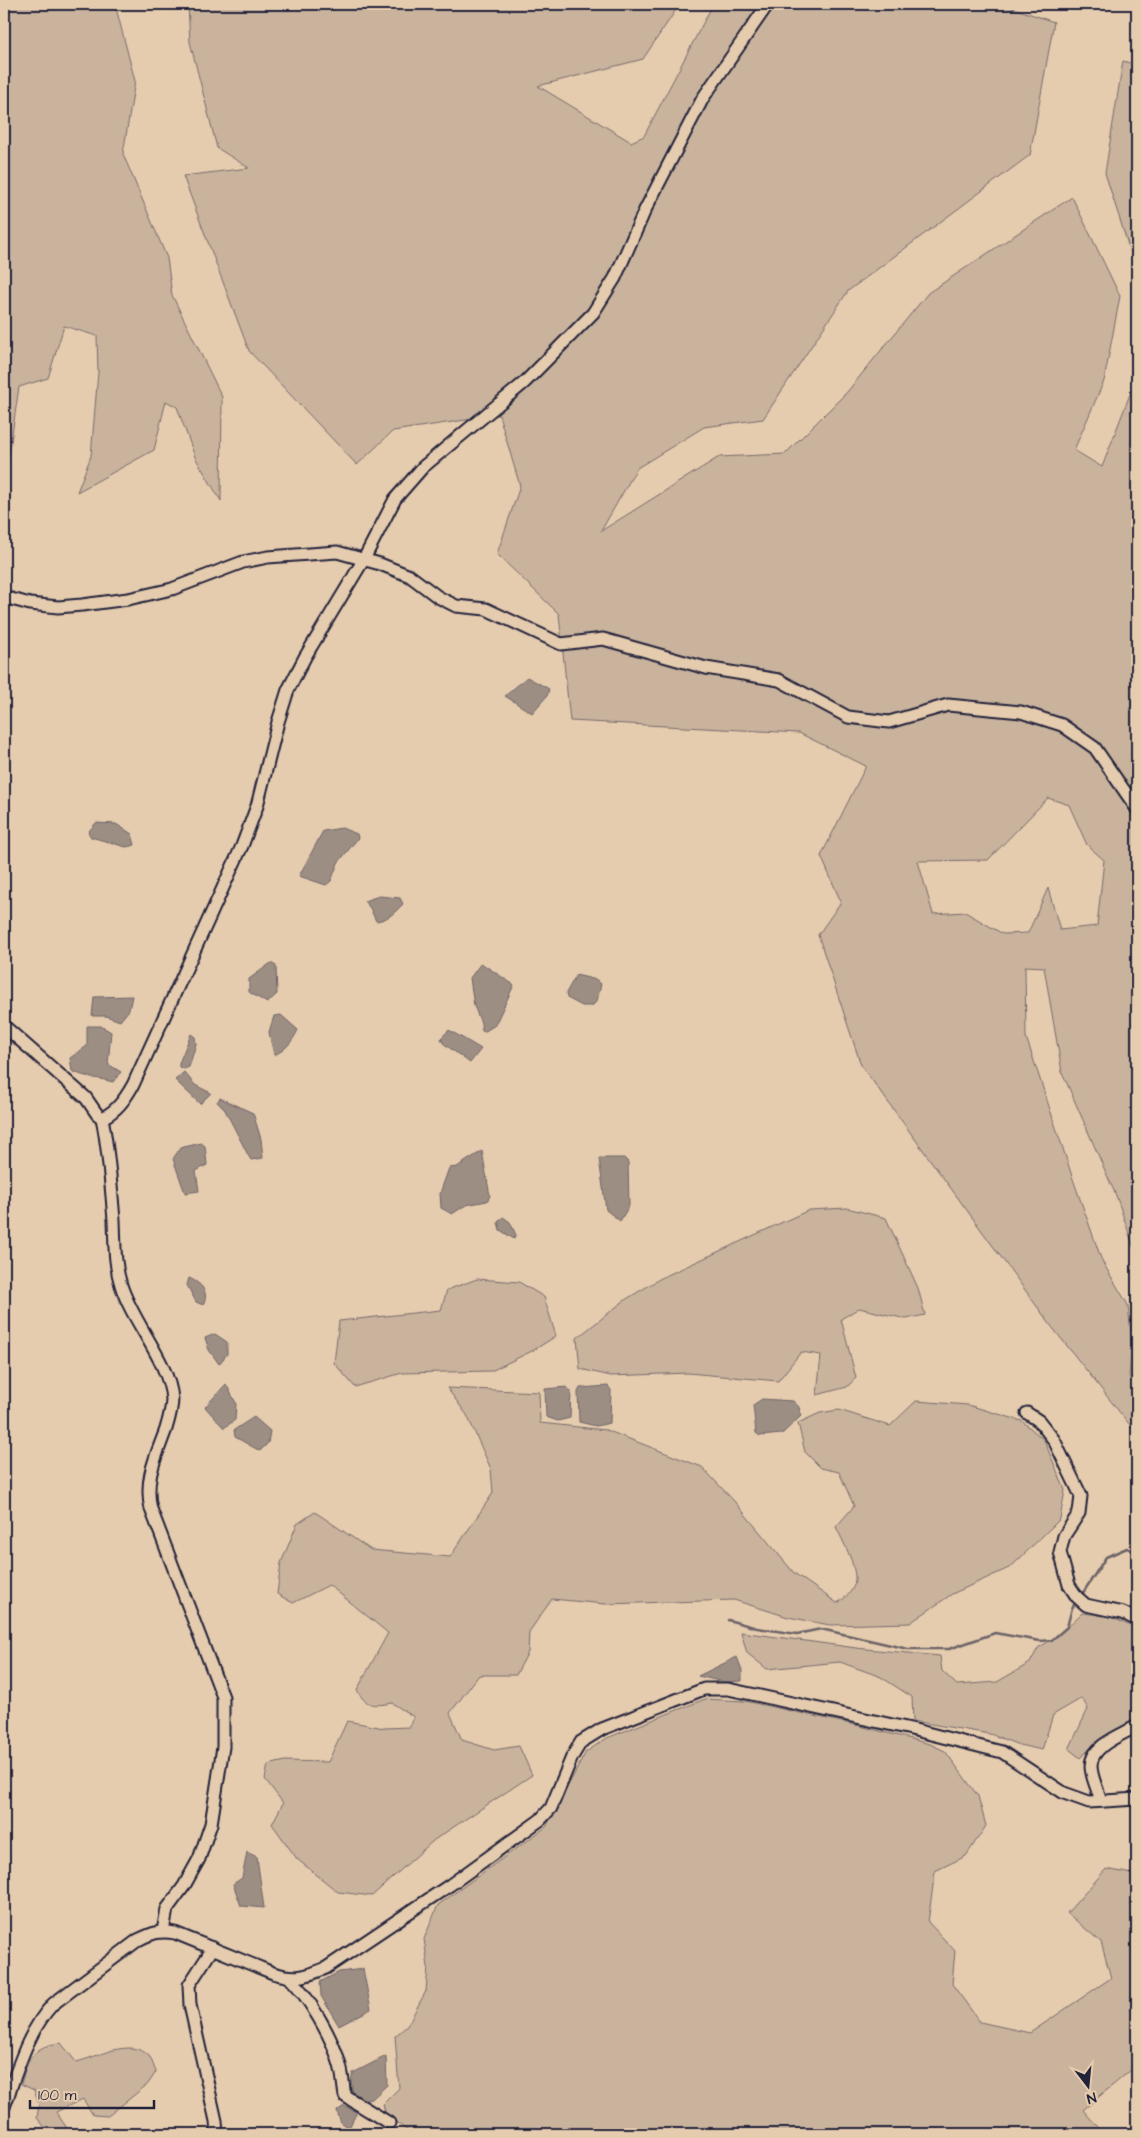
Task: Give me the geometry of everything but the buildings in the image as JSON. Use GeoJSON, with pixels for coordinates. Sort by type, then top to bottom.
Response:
{"type":"FeatureCollection","features":[{"type":"Feature","properties":{"kind":"street"},"geometry":{"type":"LineString","coordinates":[[102,1118],[111,1114],[125,1099],[133,1086],[242,846],[256,806],[288,690],[304,657],[364,559],[395,499],[423,467],[525,382],[592,313],[615,278],[645,210],[703,98],[768,4]]}},
{"type":"Feature","properties":{"kind":"street"},"geometry":{"type":"LineString","coordinates":[[4,597],[30,604],[58,606],[128,599],[172,589],[243,562],[268,557],[337,552],[364,559],[410,576],[438,597],[456,606],[486,609],[561,644],[603,639],[706,668],[778,680],[848,718],[889,722],[948,705],[1021,712],[1062,726],[1095,748],[1137,809]]}},
{"type":"Feature","properties":{"kind":"street"},"geometry":{"type":"LineString","coordinates":[[4,1026],[86,1098],[102,1118],[108,1149],[115,1257],[120,1283],[126,1301],[164,1371],[172,1400],[170,1413],[149,1477],[147,1494],[151,1509],[223,1697],[223,1747],[211,1824],[199,1859],[184,1886],[167,1909],[163,1931]]}},
{"type":"Feature","properties":{"kind":"street"},"geometry":{"type":"LineString","coordinates":[[1027,1413],[1039,1421],[1054,1440],[1081,1496],[1079,1513],[1064,1536],[1060,1552],[1069,1586],[1086,1605],[1123,1613],[1137,1620]]}},
{"type":"Feature","properties":{"kind":"street"},"geometry":{"type":"LineString","coordinates":[[4,2106],[36,2024],[45,2012],[138,1940],[152,1933],[163,1931],[290,1978],[306,1976],[326,1968],[450,1885],[540,1820],[551,1808],[572,1757],[582,1742],[602,1729],[704,1689],[728,1689],[911,1729],[1002,1752],[1064,1793],[1089,1802],[1137,1799]]}},
{"type":"Feature","properties":{"kind":"street"},"geometry":{"type":"LineString","coordinates":[[1101,1801],[1091,1767],[1092,1756],[1098,1749],[1137,1726]]}},
{"type":"Feature","properties":{"kind":"street"},"geometry":{"type":"LineString","coordinates":[[213,1948],[189,1985],[190,2005],[216,2121],[217,2134]]}},
{"type":"Feature","properties":{"kind":"street"},"geometry":{"type":"LineString","coordinates":[[290,1978],[298,1987],[330,2038],[340,2062],[345,2096],[389,2123]]}},
{"type":"Feature","properties":{"kind":"shaded area"},"geometry":{"type":"Polygon","coordinates":[[[4,4],[115,4],[135,81],[123,154],[167,258],[172,295],[222,397],[221,501],[195,457],[177,407],[166,401],[154,450],[77,492],[91,456],[98,372],[97,336],[64,326],[48,378],[19,387],[6,475],[4,476],[4,4]]]}},
{"type":"Feature","properties":{"kind":"shaded area"},"geometry":{"type":"Polygon","coordinates":[[[188,4],[680,4],[643,59],[538,86],[631,142],[644,136],[711,8],[718,4],[1001,4],[1054,22],[1030,155],[848,291],[763,419],[704,427],[637,468],[601,531],[719,457],[785,454],[847,392],[928,293],[1072,197],[1120,296],[1104,381],[1074,450],[1102,467],[1137,376],[1137,1257],[1117,1198],[1062,1072],[1044,967],[1025,966],[1026,1037],[1102,1261],[1128,1305],[1132,1343],[1129,1376],[1137,1391],[1137,1434],[1052,1327],[861,1065],[818,935],[841,902],[821,856],[866,766],[799,733],[570,721],[559,614],[497,554],[520,486],[499,415],[393,431],[357,465],[249,351],[183,176],[249,168],[217,148],[190,42],[188,4]],[[1048,798],[988,860],[918,861],[933,914],[965,912],[1003,934],[1028,933],[1048,888],[1060,930],[1097,926],[1104,860],[1087,845],[1069,805],[1048,798]]]}},
{"type":"Feature","properties":{"kind":"shaded area"},"geometry":{"type":"Polygon","coordinates":[[[1123,61],[1137,65],[1137,273],[1105,173],[1123,61]]]}},
{"type":"Feature","properties":{"kind":"shaded area"},"geometry":{"type":"Polygon","coordinates":[[[527,677],[549,689],[547,696],[532,713],[505,696],[527,677]]]}},
{"type":"Feature","properties":{"kind":"shaded area"},"geometry":{"type":"Polygon","coordinates":[[[96,823],[116,824],[132,834],[135,845],[126,847],[91,837],[88,832],[96,823]]]}},
{"type":"Feature","properties":{"kind":"shaded area"},"geometry":{"type":"Polygon","coordinates":[[[342,828],[357,834],[358,838],[338,863],[331,881],[326,885],[299,876],[323,831],[342,828]]]}},
{"type":"Feature","properties":{"kind":"shaded area"},"geometry":{"type":"Polygon","coordinates":[[[379,896],[400,898],[403,904],[388,917],[376,921],[370,908],[364,901],[379,896]]]}},
{"type":"Feature","properties":{"kind":"shaded area"},"geometry":{"type":"Polygon","coordinates":[[[271,963],[276,966],[277,994],[267,1003],[249,992],[249,979],[271,963]]]}},
{"type":"Feature","properties":{"kind":"shaded area"},"geometry":{"type":"Polygon","coordinates":[[[481,963],[514,985],[495,1025],[484,1032],[482,1031],[474,1006],[470,978],[481,963]]]}},
{"type":"Feature","properties":{"kind":"shaded area"},"geometry":{"type":"Polygon","coordinates":[[[576,975],[597,980],[601,984],[597,1001],[592,1006],[582,1006],[567,998],[566,993],[576,975]]]}},
{"type":"Feature","properties":{"kind":"shaded area"},"geometry":{"type":"Polygon","coordinates":[[[132,996],[129,1010],[120,1021],[106,1016],[92,1016],[94,997],[132,996]]]}},
{"type":"Feature","properties":{"kind":"shaded area"},"geometry":{"type":"Polygon","coordinates":[[[281,1015],[298,1030],[288,1045],[274,1055],[269,1032],[274,1016],[281,1015]]]}},
{"type":"Feature","properties":{"kind":"shaded area"},"geometry":{"type":"Polygon","coordinates":[[[87,1026],[101,1026],[111,1032],[108,1064],[121,1072],[113,1082],[87,1077],[72,1071],[70,1058],[87,1046],[87,1026]]]}},
{"type":"Feature","properties":{"kind":"shaded area"},"geometry":{"type":"Polygon","coordinates":[[[449,1030],[481,1049],[470,1063],[443,1043],[441,1038],[449,1030]]]}},
{"type":"Feature","properties":{"kind":"shaded area"},"geometry":{"type":"Polygon","coordinates":[[[191,1034],[195,1037],[196,1044],[189,1067],[184,1069],[179,1067],[179,1063],[191,1034]]]}},
{"type":"Feature","properties":{"kind":"shaded area"},"geometry":{"type":"Polygon","coordinates":[[[184,1072],[195,1085],[211,1093],[200,1104],[175,1080],[184,1072]]]}},
{"type":"Feature","properties":{"kind":"shaded area"},"geometry":{"type":"Polygon","coordinates":[[[220,1098],[253,1113],[261,1139],[263,1158],[251,1160],[225,1110],[217,1102],[220,1098]]]}},
{"type":"Feature","properties":{"kind":"shaded area"},"geometry":{"type":"Polygon","coordinates":[[[201,1143],[205,1146],[207,1165],[196,1171],[199,1191],[185,1193],[173,1159],[180,1148],[201,1143]]]}},
{"type":"Feature","properties":{"kind":"shaded area"},"geometry":{"type":"Polygon","coordinates":[[[482,1151],[490,1196],[487,1201],[466,1205],[452,1214],[441,1208],[440,1193],[449,1168],[457,1167],[482,1151]]]}},
{"type":"Feature","properties":{"kind":"shaded area"},"geometry":{"type":"Polygon","coordinates":[[[599,1158],[624,1158],[628,1162],[629,1206],[620,1221],[606,1210],[599,1158]]]}},
{"type":"Feature","properties":{"kind":"shaded area"},"geometry":{"type":"Polygon","coordinates":[[[847,1208],[886,1218],[918,1288],[925,1315],[906,1319],[859,1308],[841,1319],[856,1378],[847,1387],[817,1395],[821,1355],[801,1352],[778,1381],[688,1373],[611,1376],[580,1369],[577,1338],[625,1300],[661,1278],[809,1210],[847,1208]]]}},
{"type":"Feature","properties":{"kind":"shaded area"},"geometry":{"type":"Polygon","coordinates":[[[503,1217],[510,1222],[516,1235],[514,1239],[500,1230],[498,1222],[503,1217]]]}},
{"type":"Feature","properties":{"kind":"shaded area"},"geometry":{"type":"Polygon","coordinates":[[[189,1278],[203,1288],[205,1300],[203,1305],[196,1302],[187,1285],[189,1278]]]}},
{"type":"Feature","properties":{"kind":"shaded area"},"geometry":{"type":"Polygon","coordinates":[[[477,1279],[519,1282],[544,1297],[556,1336],[534,1350],[491,1371],[402,1373],[355,1387],[334,1363],[339,1321],[441,1310],[447,1290],[477,1279]]]}},
{"type":"Feature","properties":{"kind":"shaded area"},"geometry":{"type":"Polygon","coordinates":[[[215,1334],[227,1342],[227,1354],[219,1364],[209,1350],[205,1338],[215,1334]]]}},
{"type":"Feature","properties":{"kind":"shaded area"},"geometry":{"type":"Polygon","coordinates":[[[226,1384],[236,1403],[235,1420],[224,1428],[205,1407],[226,1384]]]}},
{"type":"Feature","properties":{"kind":"shaded area"},"geometry":{"type":"Polygon","coordinates":[[[608,1386],[611,1390],[610,1423],[596,1426],[579,1422],[578,1392],[580,1388],[608,1386]]]}},
{"type":"Feature","properties":{"kind":"shaded area"},"geometry":{"type":"Polygon","coordinates":[[[567,1387],[571,1391],[570,1418],[558,1421],[546,1417],[545,1389],[567,1387]]]}},
{"type":"Feature","properties":{"kind":"shaded area"},"geometry":{"type":"Polygon","coordinates":[[[447,1388],[539,1392],[540,1423],[606,1430],[702,1467],[734,1501],[794,1573],[837,1603],[844,1599],[855,1583],[855,1573],[851,1560],[836,1527],[854,1506],[839,1472],[821,1468],[805,1452],[798,1423],[820,1413],[839,1410],[890,1426],[916,1401],[968,1405],[1022,1421],[1044,1440],[1065,1490],[1060,1519],[1011,1567],[952,1594],[910,1623],[830,1625],[788,1617],[734,1600],[605,1604],[552,1599],[529,1632],[528,1652],[516,1675],[479,1675],[450,1713],[462,1740],[494,1750],[519,1746],[532,1775],[434,1840],[372,1896],[338,1892],[297,1859],[272,1824],[283,1803],[265,1779],[268,1765],[285,1761],[328,1762],[347,1721],[384,1728],[410,1727],[414,1717],[392,1703],[371,1704],[360,1696],[357,1690],[388,1633],[329,1585],[293,1603],[277,1594],[281,1563],[297,1524],[315,1512],[371,1550],[450,1557],[493,1493],[491,1469],[467,1415],[447,1388]]]}},
{"type":"Feature","properties":{"kind":"shaded area"},"geometry":{"type":"Polygon","coordinates":[[[762,1399],[793,1401],[799,1407],[801,1416],[782,1434],[760,1436],[756,1433],[753,1405],[762,1399]]]}},
{"type":"Feature","properties":{"kind":"shaded area"},"geometry":{"type":"Polygon","coordinates":[[[254,1417],[270,1431],[268,1443],[260,1451],[235,1437],[234,1430],[254,1417]]]}},
{"type":"Feature","properties":{"kind":"shaded area"},"geometry":{"type":"Polygon","coordinates":[[[1082,1613],[1109,1616],[1137,1629],[1137,1720],[1098,1741],[1080,1758],[1069,1749],[1088,1709],[1082,1698],[1053,1715],[1042,1750],[1019,1745],[990,1734],[913,1721],[912,1697],[881,1677],[840,1662],[767,1669],[747,1653],[741,1632],[856,1648],[940,1656],[942,1671],[957,1685],[997,1682],[1030,1663],[1038,1648],[1059,1635],[1082,1613]]]}},
{"type":"Feature","properties":{"kind":"shaded area"},"geometry":{"type":"Polygon","coordinates":[[[737,1657],[742,1670],[742,1681],[724,1682],[698,1676],[737,1657]]]}},
{"type":"Feature","properties":{"kind":"shaded area"},"geometry":{"type":"Polygon","coordinates":[[[705,1699],[745,1701],[860,1726],[930,1744],[945,1751],[978,1796],[986,1826],[966,1856],[935,1871],[928,1922],[955,1951],[952,1984],[980,2022],[1030,2033],[1111,1978],[1101,1942],[1067,1913],[1106,1869],[1137,1875],[1137,2065],[1083,2110],[1104,2134],[412,2134],[386,2115],[383,2104],[399,2088],[395,2036],[407,2026],[426,1991],[428,1967],[424,1939],[438,1905],[546,1827],[586,1752],[607,1738],[705,1699]]]}},
{"type":"Feature","properties":{"kind":"shaded area"},"geometry":{"type":"Polygon","coordinates":[[[247,1852],[257,1857],[264,1908],[241,1906],[233,1884],[242,1878],[247,1852]]]}},
{"type":"Feature","properties":{"kind":"shaded area"},"geometry":{"type":"Polygon","coordinates":[[[363,1969],[371,2009],[339,2026],[321,1996],[320,1982],[339,1972],[363,1969]]]}},
{"type":"Feature","properties":{"kind":"shaded area"},"geometry":{"type":"Polygon","coordinates":[[[61,2043],[76,2062],[113,2050],[133,2048],[142,2051],[150,2057],[156,2072],[148,2084],[108,2116],[93,2115],[83,2099],[56,2112],[71,2134],[46,2134],[48,2131],[37,2118],[39,2105],[34,2090],[21,2084],[26,2067],[33,2055],[44,2047],[61,2043]]]}},
{"type":"Feature","properties":{"kind":"shaded area"},"geometry":{"type":"Polygon","coordinates":[[[386,2056],[387,2085],[372,2099],[364,2100],[353,2093],[351,2080],[353,2073],[386,2056]]]}},
{"type":"Feature","properties":{"kind":"shaded area"},"geometry":{"type":"Polygon","coordinates":[[[344,2106],[357,2112],[349,2128],[341,2123],[337,2111],[344,2106]]]}},
{"type":"Feature","properties":{"kind":"waterway"},"geometry":{"type":"LineString","coordinates":[[1081,1596],[1106,1557],[1127,1548],[1137,1554]]}},
{"type":"Feature","properties":{"kind":"waterway"},"geometry":{"type":"LineString","coordinates":[[728,1620],[757,1628],[797,1634],[821,1629],[908,1649],[949,1649],[995,1633],[1040,1641],[1052,1640],[1067,1627],[1072,1608],[1076,1602]]}}]}
